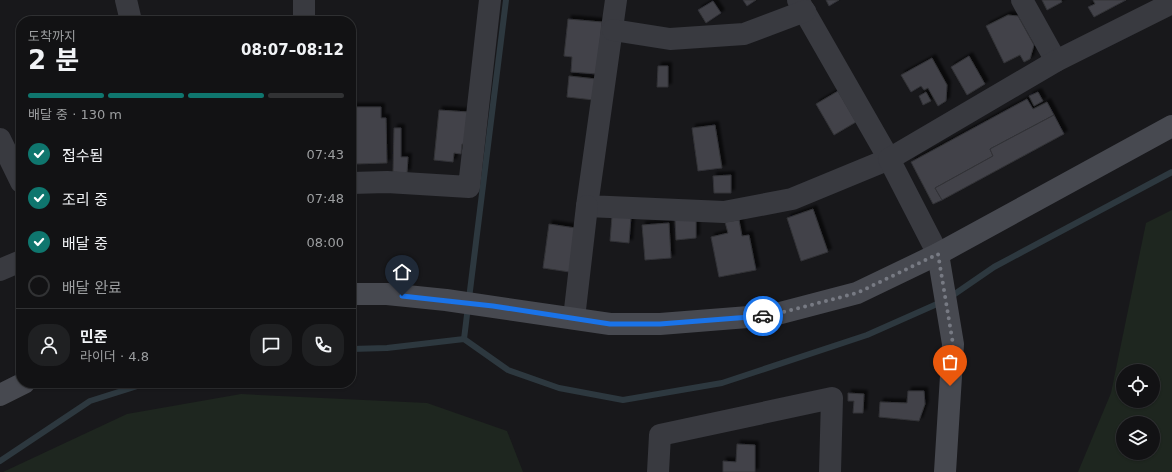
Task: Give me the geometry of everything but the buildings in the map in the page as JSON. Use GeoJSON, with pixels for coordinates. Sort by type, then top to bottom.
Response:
{"type":"FeatureCollection","features":[{"type":"Feature","properties":{"kind":"street"},"geometry":{"type":"LineString","coordinates":[[126,0],[130,16]]}},
{"type":"Feature","properties":{"kind":"street"},"geometry":{"type":"LineString","coordinates":[[304,0],[304,16]]}},
{"type":"Feature","properties":{"kind":"street"},"geometry":{"type":"LineString","coordinates":[[356,183],[387,182],[469,187],[490,0]]}},
{"type":"Feature","properties":{"kind":"street"},"geometry":{"type":"LineString","coordinates":[[574,318],[587,206],[613,30],[616,0]]}},
{"type":"Feature","properties":{"kind":"street"},"geometry":{"type":"LineString","coordinates":[[1022,0],[1056,61]]}},
{"type":"Feature","properties":{"kind":"street"},"geometry":{"type":"LineString","coordinates":[[587,206],[724,212],[792,199],[889,160],[1056,61],[1172,3]]}},
{"type":"Feature","properties":{"kind":"street"},"geometry":{"type":"LineString","coordinates":[[613,30],[670,39],[744,34],[802,5],[889,160],[940,262],[953,344],[945,472]]}},
{"type":"Feature","properties":{"kind":"street"},"geometry":{"type":"LineString","coordinates":[[356,294],[387,294],[446,300],[610,324],[660,324],[772,315],[857,293],[940,262],[1172,126]]}},
{"type":"Feature","properties":{"kind":"street"},"geometry":{"type":"LineString","coordinates":[[0,139],[16,172]]}},
{"type":"Feature","properties":{"kind":"street"},"geometry":{"type":"LineString","coordinates":[[0,270],[16,263]]}},
{"type":"Feature","properties":{"kind":"street"},"geometry":{"type":"LineString","coordinates":[[0,395],[16,387]]}},
{"type":"Feature","properties":{"kind":"street"},"geometry":{"type":"LineString","coordinates":[[658,472],[660,435],[832,398],[830,472]]}},
{"type":"Feature","properties":{"kind":"shaded area"},"geometry":{"type":"Polygon","coordinates":[[[1172,210],[1172,472],[1078,472],[1111,393],[1116,369],[1116,408],[1160,408],[1160,364],[1117,364],[1146,223],[1172,210]]]}},
{"type":"Feature","properties":{"kind":"shaded area"},"geometry":{"type":"Polygon","coordinates":[[[241,394],[427,403],[507,431],[523,472],[3,472],[127,414],[241,394]]]}},
{"type":"Feature","properties":{"kind":"waterway"},"geometry":{"type":"LineString","coordinates":[[464,339],[506,0]]}},
{"type":"Feature","properties":{"kind":"waterway"},"geometry":{"type":"LineString","coordinates":[[356,349],[387,348],[464,339],[508,370],[559,388],[623,400],[722,383],[867,335],[946,300],[994,267],[1172,172]]}},
{"type":"Feature","properties":{"kind":"waterway"},"geometry":{"type":"LineString","coordinates":[[0,461],[90,401],[131,388]]}},
{"type":"Feature","properties":{"kind":"way so far"},"geometry":{"type":"LineString","coordinates":[[763,316],[857,293],[938,254],[953,344],[950,386]]}},
{"type":"Feature","properties":{"kind":"route"},"geometry":{"type":"LineString","coordinates":[[402,296],[493,306],[610,324],[660,324],[763,316]]}}]}
